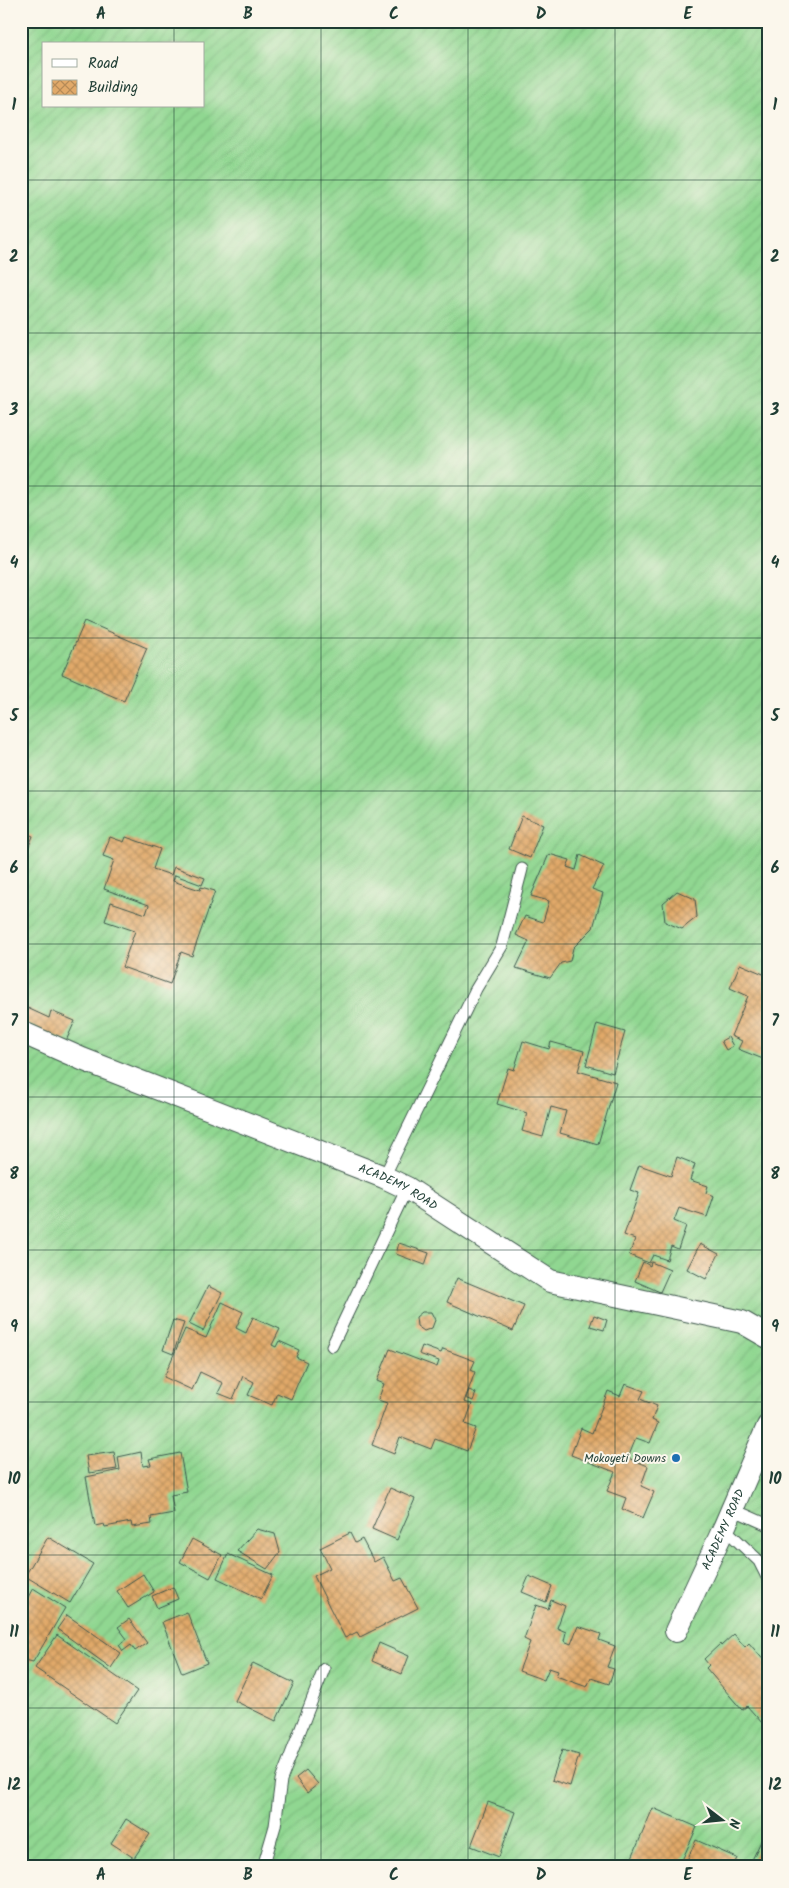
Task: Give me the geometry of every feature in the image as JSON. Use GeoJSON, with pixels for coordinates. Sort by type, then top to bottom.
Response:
{"type":"FeatureCollection","features":[{"type":"Feature","properties":{"kind":"street","name":"ACADEMY ROAD"},"geometry":{"type":"LineString","coordinates":[[21,1032],[82,1059],[384,1177],[407,1188],[550,1281],[742,1322],[768,1337]]}},
{"type":"Feature","properties":{"kind":"street","name":"ACADEMY ROAD"},"geometry":{"type":"LineString","coordinates":[[676,1631],[728,1519],[768,1426]]}},
{"type":"Feature","properties":{"kind":"lane"},"geometry":{"type":"LineString","coordinates":[[384,1177],[476,989],[502,946],[522,869]]}},
{"type":"Feature","properties":{"kind":"lane"},"geometry":{"type":"LineString","coordinates":[[332,1346],[407,1188]]}},
{"type":"Feature","properties":{"kind":"lane"},"geometry":{"type":"LineString","coordinates":[[728,1519],[768,1525]]}},
{"type":"Feature","properties":{"kind":"lane"},"geometry":{"type":"LineString","coordinates":[[728,1519],[759,1561],[768,1579]]}},
{"type":"Feature","properties":{"kind":"lane"},"geometry":{"type":"LineString","coordinates":[[263,1867],[275,1826],[281,1780],[324,1669]]}},
{"type":"Feature","properties":{"kind":"green space"},"geometry":{"type":"Polygon","coordinates":[[[21,21],[768,21],[768,1867],[21,1867],[21,21]]]}},
{"type":"Feature","properties":{"kind":"building"},"geometry":{"type":"Polygon","coordinates":[[[85,621],[147,648],[124,701],[62,674],[85,621]]]}},
{"type":"Feature","properties":{"kind":"building"},"geometry":{"type":"Polygon","coordinates":[[[522,816],[543,825],[530,858],[509,849],[522,816]]]}},
{"type":"Feature","properties":{"kind":"building"},"geometry":{"type":"Polygon","coordinates":[[[21,831],[33,836],[21,866],[21,831]]]}},
{"type":"Feature","properties":{"kind":"building"},"geometry":{"type":"Polygon","coordinates":[[[110,837],[124,842],[126,837],[160,849],[153,869],[171,875],[174,867],[205,878],[202,885],[175,875],[173,881],[200,890],[201,887],[215,891],[192,956],[181,952],[170,984],[122,967],[135,931],[105,921],[111,902],[146,914],[149,905],[104,889],[114,860],[103,856],[110,837]]]}},
{"type":"Feature","properties":{"kind":"building"},"geometry":{"type":"Polygon","coordinates":[[[549,854],[570,860],[567,867],[576,870],[580,855],[604,866],[592,889],[603,893],[593,928],[573,948],[570,961],[561,963],[550,978],[516,968],[529,941],[516,935],[525,916],[543,922],[549,901],[531,896],[549,854]]]}},
{"type":"Feature","properties":{"kind":"building"},"geometry":{"type":"Polygon","coordinates":[[[677,891],[695,899],[697,917],[682,929],[665,922],[663,903],[677,891]]]}},
{"type":"Feature","properties":{"kind":"building"},"geometry":{"type":"Polygon","coordinates":[[[740,964],[768,976],[768,1061],[738,1049],[742,1041],[731,1036],[748,996],[730,988],[740,964]]]}},
{"type":"Feature","properties":{"kind":"building"},"geometry":{"type":"Polygon","coordinates":[[[21,1005],[49,1018],[51,1011],[75,1021],[66,1041],[21,1022],[21,1005]]]}},
{"type":"Feature","properties":{"kind":"building"},"geometry":{"type":"Polygon","coordinates":[[[597,1024],[625,1032],[613,1073],[586,1065],[597,1024]]]}},
{"type":"Feature","properties":{"kind":"building"},"geometry":{"type":"Polygon","coordinates":[[[728,1037],[733,1046],[726,1050],[721,1041],[728,1037]]]}},
{"type":"Feature","properties":{"kind":"building"},"geometry":{"type":"Polygon","coordinates":[[[523,1041],[549,1049],[551,1042],[584,1051],[578,1071],[616,1082],[598,1144],[560,1133],[566,1111],[551,1107],[543,1137],[522,1131],[527,1113],[497,1104],[508,1068],[514,1070],[523,1041]]]}},
{"type":"Feature","properties":{"kind":"building"},"geometry":{"type":"Polygon","coordinates":[[[677,1157],[695,1164],[690,1180],[708,1186],[706,1193],[714,1196],[707,1217],[679,1208],[674,1221],[686,1226],[678,1249],[671,1246],[667,1260],[653,1255],[649,1263],[629,1255],[635,1239],[624,1235],[639,1193],[630,1190],[639,1165],[671,1176],[677,1157]]]}},
{"type":"Feature","properties":{"kind":"building"},"geometry":{"type":"Polygon","coordinates":[[[399,1243],[429,1253],[425,1265],[396,1254],[399,1243]]]}},
{"type":"Feature","properties":{"kind":"building"},"geometry":{"type":"Polygon","coordinates":[[[700,1244],[719,1254],[706,1279],[687,1269],[700,1244]]]}},
{"type":"Feature","properties":{"kind":"building"},"geometry":{"type":"Polygon","coordinates":[[[643,1262],[650,1266],[651,1262],[670,1270],[660,1292],[635,1281],[643,1262]]]}},
{"type":"Feature","properties":{"kind":"building"},"geometry":{"type":"Polygon","coordinates":[[[457,1278],[524,1306],[513,1331],[447,1302],[457,1278]]]}},
{"type":"Feature","properties":{"kind":"building"},"geometry":{"type":"Polygon","coordinates":[[[208,1286],[222,1293],[203,1331],[189,1324],[208,1286]]]}},
{"type":"Feature","properties":{"kind":"building"},"geometry":{"type":"Polygon","coordinates":[[[222,1302],[243,1312],[236,1328],[246,1333],[253,1317],[280,1329],[272,1345],[276,1347],[279,1341],[299,1350],[296,1357],[307,1362],[291,1399],[277,1393],[272,1405],[248,1395],[254,1382],[243,1376],[233,1399],[218,1393],[223,1383],[200,1372],[192,1390],[164,1377],[185,1329],[206,1338],[222,1302]]]}},
{"type":"Feature","properties":{"kind":"building"},"geometry":{"type":"Polygon","coordinates":[[[422,1312],[431,1312],[435,1320],[432,1328],[424,1331],[417,1326],[416,1317],[422,1312]]]}},
{"type":"Feature","properties":{"kind":"building"},"geometry":{"type":"Polygon","coordinates":[[[594,1315],[607,1320],[604,1330],[590,1326],[594,1315]]]}},
{"type":"Feature","properties":{"kind":"building"},"geometry":{"type":"Polygon","coordinates":[[[173,1320],[184,1323],[173,1354],[163,1350],[173,1320]]]}},
{"type":"Feature","properties":{"kind":"building"},"geometry":{"type":"Polygon","coordinates":[[[422,1346],[441,1353],[443,1349],[475,1361],[471,1370],[475,1372],[464,1402],[472,1404],[465,1424],[476,1428],[467,1451],[435,1439],[431,1449],[400,1437],[394,1454],[372,1445],[387,1403],[378,1400],[384,1384],[377,1381],[390,1349],[437,1367],[439,1361],[419,1354],[422,1346]]]}},
{"type":"Feature","properties":{"kind":"building"},"geometry":{"type":"Polygon","coordinates":[[[625,1384],[644,1391],[640,1399],[657,1406],[652,1420],[658,1423],[650,1443],[636,1438],[628,1458],[648,1466],[641,1486],[654,1492],[643,1518],[622,1509],[626,1498],[607,1491],[615,1472],[571,1455],[581,1428],[592,1433],[608,1391],[620,1396],[625,1384]]]}},
{"type":"Feature","properties":{"kind":"building"},"geometry":{"type":"Polygon","coordinates":[[[469,1390],[476,1393],[473,1401],[466,1398],[469,1390]]]}},
{"type":"Feature","properties":{"kind":"building"},"geometry":{"type":"Polygon","coordinates":[[[114,1452],[117,1469],[89,1473],[86,1456],[114,1452]]]}},
{"type":"Feature","properties":{"kind":"building"},"geometry":{"type":"Polygon","coordinates":[[[141,1452],[143,1466],[151,1465],[149,1459],[180,1453],[187,1492],[171,1495],[174,1513],[151,1517],[152,1524],[132,1527],[131,1522],[105,1527],[104,1524],[95,1526],[86,1477],[120,1470],[118,1457],[141,1452]]]}},
{"type":"Feature","properties":{"kind":"building"},"geometry":{"type":"Polygon","coordinates":[[[390,1488],[415,1499],[397,1540],[372,1529],[390,1488]]]}},
{"type":"Feature","properties":{"kind":"building"},"geometry":{"type":"Polygon","coordinates":[[[257,1529],[275,1534],[280,1552],[267,1569],[237,1551],[257,1529]]]}},
{"type":"Feature","properties":{"kind":"building"},"geometry":{"type":"Polygon","coordinates":[[[350,1533],[355,1543],[362,1539],[374,1562],[383,1557],[395,1581],[402,1578],[418,1608],[360,1637],[357,1632],[345,1638],[314,1576],[330,1568],[320,1548],[350,1533]]]}},
{"type":"Feature","properties":{"kind":"building"},"geometry":{"type":"Polygon","coordinates":[[[48,1537],[93,1564],[70,1603],[25,1576],[48,1537]]]}},
{"type":"Feature","properties":{"kind":"building"},"geometry":{"type":"Polygon","coordinates":[[[192,1539],[222,1555],[210,1578],[180,1562],[192,1539]]]}},
{"type":"Feature","properties":{"kind":"building"},"geometry":{"type":"Polygon","coordinates":[[[228,1554],[273,1575],[261,1599],[217,1578],[228,1554]]]}},
{"type":"Feature","properties":{"kind":"building"},"geometry":{"type":"Polygon","coordinates":[[[143,1574],[154,1592],[128,1608],[117,1591],[143,1574]]]}},
{"type":"Feature","properties":{"kind":"building"},"geometry":{"type":"Polygon","coordinates":[[[529,1576],[552,1586],[546,1602],[522,1592],[529,1576]]]}},
{"type":"Feature","properties":{"kind":"building"},"geometry":{"type":"Polygon","coordinates":[[[173,1587],[178,1599],[157,1608],[152,1596],[173,1587]]]}},
{"type":"Feature","properties":{"kind":"building"},"geometry":{"type":"Polygon","coordinates":[[[33,1588],[65,1608],[33,1662],[21,1659],[21,1610],[33,1588]]]}},
{"type":"Feature","properties":{"kind":"building"},"geometry":{"type":"Polygon","coordinates":[[[551,1600],[565,1606],[557,1628],[566,1632],[564,1641],[571,1644],[578,1626],[601,1634],[599,1640],[615,1646],[607,1667],[614,1669],[609,1684],[591,1678],[587,1687],[556,1676],[558,1671],[549,1668],[544,1680],[519,1671],[530,1642],[524,1639],[536,1605],[548,1609],[551,1600]]]}},
{"type":"Feature","properties":{"kind":"building"},"geometry":{"type":"Polygon","coordinates":[[[187,1612],[207,1663],[182,1673],[162,1622],[187,1612]]]}},
{"type":"Feature","properties":{"kind":"building"},"geometry":{"type":"Polygon","coordinates":[[[67,1615],[121,1653],[111,1668],[57,1629],[67,1615]]]}},
{"type":"Feature","properties":{"kind":"building"},"geometry":{"type":"Polygon","coordinates":[[[129,1619],[147,1643],[135,1651],[131,1645],[123,1651],[119,1645],[127,1639],[118,1627],[129,1619]]]}},
{"type":"Feature","properties":{"kind":"building"},"geometry":{"type":"Polygon","coordinates":[[[734,1634],[745,1647],[749,1643],[766,1663],[768,1662],[768,1720],[763,1724],[747,1706],[742,1710],[706,1668],[709,1665],[704,1659],[734,1634]]]}},
{"type":"Feature","properties":{"kind":"building"},"geometry":{"type":"Polygon","coordinates":[[[57,1635],[137,1691],[115,1723],[35,1668],[57,1635]]]}},
{"type":"Feature","properties":{"kind":"building"},"geometry":{"type":"Polygon","coordinates":[[[379,1643],[409,1656],[402,1674],[372,1661],[379,1643]]]}},
{"type":"Feature","properties":{"kind":"building"},"geometry":{"type":"Polygon","coordinates":[[[253,1663],[294,1683],[276,1721],[235,1701],[253,1663]]]}},
{"type":"Feature","properties":{"kind":"building"},"geometry":{"type":"Polygon","coordinates":[[[562,1750],[579,1755],[570,1786],[552,1780],[562,1750]]]}},
{"type":"Feature","properties":{"kind":"building"},"geometry":{"type":"Polygon","coordinates":[[[306,1770],[318,1784],[307,1793],[296,1778],[306,1770]]]}},
{"type":"Feature","properties":{"kind":"building"},"geometry":{"type":"Polygon","coordinates":[[[488,1802],[515,1812],[499,1857],[471,1846],[488,1802]]]}},
{"type":"Feature","properties":{"kind":"building"},"geometry":{"type":"Polygon","coordinates":[[[653,1808],[697,1827],[679,1867],[628,1867],[653,1808]]]}},
{"type":"Feature","properties":{"kind":"building"},"geometry":{"type":"Polygon","coordinates":[[[126,1819],[150,1834],[134,1858],[111,1843],[126,1819]]]}},
{"type":"Feature","properties":{"kind":"building"},"geometry":{"type":"Polygon","coordinates":[[[763,1837],[768,1839],[768,1867],[752,1860],[763,1837]]]}},
{"type":"Feature","properties":{"kind":"building"},"geometry":{"type":"Polygon","coordinates":[[[696,1840],[737,1858],[733,1867],[685,1865],[696,1840]]]}},
{"type":"Feature","properties":{"kind":"place","name":"Mokoyeti Downs"},"geometry":{"type":"Point","coordinates":[676,1458]}}]}
